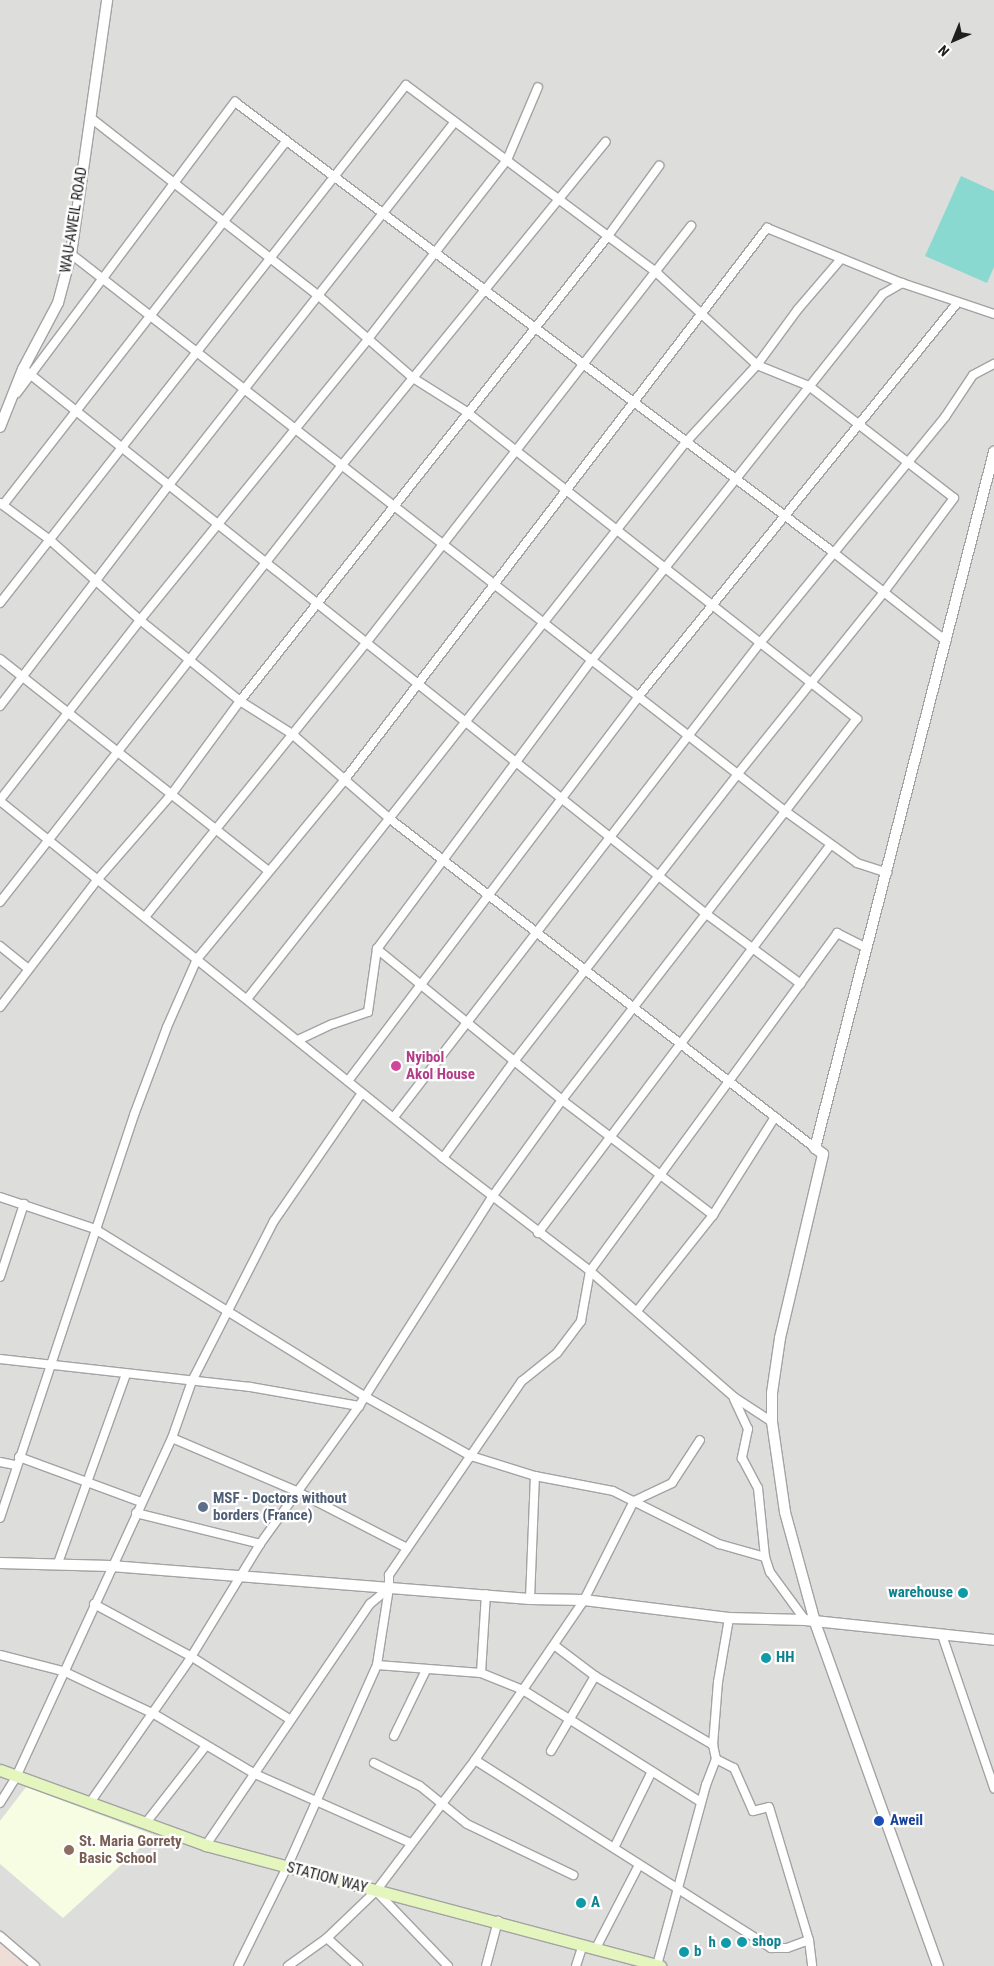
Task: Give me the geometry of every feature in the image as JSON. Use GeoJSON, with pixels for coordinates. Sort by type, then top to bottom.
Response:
{"type":"FeatureCollection","features":[{"type":"Feature","properties":{"kind":"main road","name":"STATION WAY"},"geometry":{"type":"LineString","coordinates":[[0,1770],[89,1804],[206,1845],[376,1891],[498,1921],[658,1966]]}},
{"type":"Feature","properties":{"kind":"street","name":"WAU-AWEIL ROAD"},"geometry":{"type":"LineString","coordinates":[[0,427],[58,303],[71,254],[107,0]]}},
{"type":"Feature","properties":{"kind":"street"},"geometry":{"type":"LineString","coordinates":[[0,603],[121,447],[272,259],[406,85],[657,273],[757,365],[809,386],[954,498],[884,592],[737,774],[514,1061],[443,1158]]}},
{"type":"Feature","properties":{"kind":"street"},"geometry":{"type":"LineString","coordinates":[[538,87],[506,160],[368,339],[140,620],[0,801],[492,1197],[590,1270],[734,1397],[772,1422]]}},
{"type":"Feature","properties":{"kind":"street"},"geometry":{"type":"LineString","coordinates":[[800,984],[753,951],[658,876],[26,371],[176,184],[236,102],[384,216],[833,552],[946,641]]}},
{"type":"Feature","properties":{"kind":"street"},"geometry":{"type":"LineString","coordinates":[[89,1804],[154,1714],[192,1657],[260,1544],[358,1406],[492,1197],[562,1100],[857,720],[467,412],[413,378],[320,297],[90,117]]}},
{"type":"Feature","properties":{"kind":"street"},"geometry":{"type":"LineString","coordinates":[[0,706],[24,678],[169,485],[384,216],[455,122]]}},
{"type":"Feature","properties":{"kind":"street"},"geometry":{"type":"LineString","coordinates":[[286,142],[1,504],[50,540],[140,620],[240,701],[292,734],[346,778],[390,819],[540,932],[822,1154],[780,1338],[772,1393],[772,1422],[784,1512],[810,1621],[938,1966]]}},
{"type":"Feature","properties":{"kind":"street"},"geometry":{"type":"LineString","coordinates":[[0,902],[118,754],[342,465],[605,142]]}},
{"type":"Feature","properties":{"kind":"street"},"geometry":{"type":"LineString","coordinates":[[0,1008],[98,879],[171,795],[240,701],[393,505],[608,236],[659,166]]}},
{"type":"Feature","properties":{"kind":"street"},"geometry":{"type":"LineString","coordinates":[[145,917],[366,643],[582,364],[657,273],[691,226]]}},
{"type":"Feature","properties":{"kind":"street"},"geometry":{"type":"LineString","coordinates":[[0,1518],[95,1229],[167,1027],[197,959],[346,778],[632,402],[702,316],[767,228],[902,283],[994,314]]}},
{"type":"Feature","properties":{"kind":"street"},"geometry":{"type":"LineString","coordinates":[[71,254],[785,811],[857,863],[887,873]]}},
{"type":"Feature","properties":{"kind":"street"},"geometry":{"type":"LineString","coordinates":[[248,999],[686,442],[757,365],[798,309],[841,259]]}},
{"type":"Feature","properties":{"kind":"street"},"geometry":{"type":"LineString","coordinates":[[298,1040],[333,1024],[368,1012],[377,950],[591,661],[883,294],[902,283]]}},
{"type":"Feature","properties":{"kind":"street"},"geometry":{"type":"LineString","coordinates":[[348,1081],[638,698],[958,302]]}},
{"type":"Feature","properties":{"kind":"street"},"geometry":{"type":"LineString","coordinates":[[394,1117],[466,1022],[540,932],[610,837],[690,737],[760,643],[944,417],[973,375],[994,364]]}},
{"type":"Feature","properties":{"kind":"street"},"geometry":{"type":"LineString","coordinates":[[816,1148],[994,452]]}},
{"type":"Feature","properties":{"kind":"street"},"geometry":{"type":"LineString","coordinates":[[0,659],[268,871]]}},
{"type":"Feature","properties":{"kind":"street"},"geometry":{"type":"LineString","coordinates":[[538,1233],[753,951],[830,845]]}},
{"type":"Feature","properties":{"kind":"street"},"geometry":{"type":"LineString","coordinates":[[238,1966],[287,1867],[377,1665],[389,1588],[389,1575],[522,1381],[556,1353],[581,1321],[590,1270],[730,1083],[837,933],[868,948]]}},
{"type":"Feature","properties":{"kind":"street"},"geometry":{"type":"LineString","coordinates":[[0,946],[28,969]]}},
{"type":"Feature","properties":{"kind":"street"},"geometry":{"type":"LineString","coordinates":[[377,950],[610,1138],[713,1215]]}},
{"type":"Feature","properties":{"kind":"street"},"geometry":{"type":"LineString","coordinates":[[0,1803],[16,1777],[111,1566],[172,1438],[192,1381],[230,1312],[274,1221],[362,1093]]}},
{"type":"Feature","properties":{"kind":"street"},"geometry":{"type":"LineString","coordinates":[[637,1311],[713,1215],[775,1118]]}},
{"type":"Feature","properties":{"kind":"street"},"geometry":{"type":"LineString","coordinates":[[0,1197],[95,1229],[364,1396],[471,1456],[535,1476],[613,1491],[719,1544],[765,1557]]}},
{"type":"Feature","properties":{"kind":"street"},"geometry":{"type":"LineString","coordinates":[[0,1277],[24,1204]]}},
{"type":"Feature","properties":{"kind":"street"},"geometry":{"type":"LineString","coordinates":[[0,1359],[50,1363],[192,1381],[358,1406]]}},
{"type":"Feature","properties":{"kind":"street"},"geometry":{"type":"LineString","coordinates":[[58,1563],[126,1374]]}},
{"type":"Feature","properties":{"kind":"street"},"geometry":{"type":"LineString","coordinates":[[734,1397],[748,1429],[742,1458],[758,1488],[765,1557],[770,1572],[810,1621]]}},
{"type":"Feature","properties":{"kind":"street"},"geometry":{"type":"LineString","coordinates":[[172,1438],[296,1491],[407,1548]]}},
{"type":"Feature","properties":{"kind":"street"},"geometry":{"type":"LineString","coordinates":[[288,1966],[327,1938],[376,1891],[475,1760],[584,1600],[634,1501],[672,1483],[700,1440]]}},
{"type":"Feature","properties":{"kind":"street"},"geometry":{"type":"LineString","coordinates":[[19,1457],[141,1502]]}},
{"type":"Feature","properties":{"kind":"street"},"geometry":{"type":"LineString","coordinates":[[0,1462],[16,1465]]}},
{"type":"Feature","properties":{"kind":"street"},"geometry":{"type":"LineString","coordinates":[[530,1599],[535,1476]]}},
{"type":"Feature","properties":{"kind":"street"},"geometry":{"type":"LineString","coordinates":[[136,1513],[260,1544]]}},
{"type":"Feature","properties":{"kind":"street"},"geometry":{"type":"LineString","coordinates":[[0,1563],[58,1563],[241,1574],[530,1599],[584,1600],[729,1618],[810,1621],[994,1640]]}},
{"type":"Feature","properties":{"kind":"street"},"geometry":{"type":"LineString","coordinates":[[206,1845],[370,1604],[389,1588]]}},
{"type":"Feature","properties":{"kind":"street"},"geometry":{"type":"LineString","coordinates":[[481,1673],[486,1594]]}},
{"type":"Feature","properties":{"kind":"street"},"geometry":{"type":"LineString","coordinates":[[94,1604],[192,1657],[291,1720]]}},
{"type":"Feature","properties":{"kind":"street"},"geometry":{"type":"LineString","coordinates":[[658,1966],[701,1802],[716,1758],[713,1745],[718,1682],[729,1618]]}},
{"type":"Feature","properties":{"kind":"street"},"geometry":{"type":"LineString","coordinates":[[942,1635],[994,1788]]}},
{"type":"Feature","properties":{"kind":"street"},"geometry":{"type":"LineString","coordinates":[[554,1645],[595,1676],[713,1745]]}},
{"type":"Feature","properties":{"kind":"street"},"geometry":{"type":"LineString","coordinates":[[0,1655],[64,1671],[154,1714],[205,1747],[255,1774],[411,1843]]}},
{"type":"Feature","properties":{"kind":"street"},"geometry":{"type":"LineString","coordinates":[[377,1665],[481,1673],[523,1690],[568,1721],[701,1802]]}},
{"type":"Feature","properties":{"kind":"street"},"geometry":{"type":"LineString","coordinates":[[394,1736],[426,1670]]}},
{"type":"Feature","properties":{"kind":"street"},"geometry":{"type":"LineString","coordinates":[[551,1751],[595,1676]]}},
{"type":"Feature","properties":{"kind":"street"},"geometry":{"type":"LineString","coordinates":[[145,1824],[205,1747]]}},
{"type":"Feature","properties":{"kind":"street"},"geometry":{"type":"LineString","coordinates":[[716,1758],[734,1768],[753,1810],[769,1807],[809,1940],[812,1966]]}},
{"type":"Feature","properties":{"kind":"street"},"geometry":{"type":"LineString","coordinates":[[475,1760],[771,1948],[787,1948],[809,1940]]}},
{"type":"Feature","properties":{"kind":"street"},"geometry":{"type":"LineString","coordinates":[[374,1763],[420,1786],[441,1805],[467,1824],[573,1875]]}},
{"type":"Feature","properties":{"kind":"street"},"geometry":{"type":"LineString","coordinates":[[614,1848],[651,1773]]}},
{"type":"Feature","properties":{"kind":"street"},"geometry":{"type":"LineString","coordinates":[[596,1948],[639,1865]]}},
{"type":"Feature","properties":{"kind":"street"},"geometry":{"type":"LineString","coordinates":[[376,1891],[448,1966]]}},
{"type":"Feature","properties":{"kind":"street"},"geometry":{"type":"LineString","coordinates":[[486,1966],[498,1921]]}},
{"type":"Feature","properties":{"kind":"street"},"geometry":{"type":"LineString","coordinates":[[0,1936],[35,1966]]}},
{"type":"Feature","properties":{"kind":"street"},"geometry":{"type":"LineString","coordinates":[[327,1938],[358,1966]]}},
{"type":"Feature","properties":{"kind":"street"},"geometry":{"type":"LineString","coordinates":[[576,1966],[583,1945]]}},
{"type":"Feature","properties":{"kind":"shaded area"},"geometry":{"type":"Polygon","coordinates":[[[0,0],[994,0],[994,1966],[0,1966],[0,0]]]}},
{"type":"Feature","properties":{"kind":"shaded area"},"geometry":{"type":"Polygon","coordinates":[[[961,176],[994,191],[994,267],[987,283],[925,256],[961,176]]]}},
{"type":"Feature","properties":{"kind":"shaded area","name":"St. Maria Gorrety Basic School"},"geometry":{"type":"Polygon","coordinates":[[[26,1787],[154,1835],[63,1918],[0,1864],[0,1821],[26,1787]]]}},
{"type":"Feature","properties":{"kind":"shaded area"},"geometry":{"type":"Polygon","coordinates":[[[0,1937],[33,1966],[0,1966],[0,1937]]]}},
{"type":"Feature","properties":{"kind":"place","name":"Nyibol Akol House"},"geometry":{"type":"Point","coordinates":[396,1066]}},
{"type":"Feature","properties":{"kind":"place","name":"MSF - Doctors without borders (France)"},"geometry":{"type":"Point","coordinates":[203,1507]}},
{"type":"Feature","properties":{"kind":"place","name":"warehouse"},"geometry":{"type":"Point","coordinates":[963,1593]}},
{"type":"Feature","properties":{"kind":"place","name":"HH"},"geometry":{"type":"Point","coordinates":[766,1658]}},
{"type":"Feature","properties":{"kind":"place","name":"Aweil"},"geometry":{"type":"Point","coordinates":[879,1821]}},
{"type":"Feature","properties":{"kind":"place","name":"St. Maria Gorrety Basic School"},"geometry":{"type":"Point","coordinates":[69,1850]}},
{"type":"Feature","properties":{"kind":"place","name":"A"},"geometry":{"type":"Point","coordinates":[581,1903]}},
{"type":"Feature","properties":{"kind":"place","name":"shop"},"geometry":{"type":"Point","coordinates":[742,1942]}},
{"type":"Feature","properties":{"kind":"place","name":"h"},"geometry":{"type":"Point","coordinates":[726,1943]}},
{"type":"Feature","properties":{"kind":"place","name":"b"},"geometry":{"type":"Point","coordinates":[684,1952]}}]}
